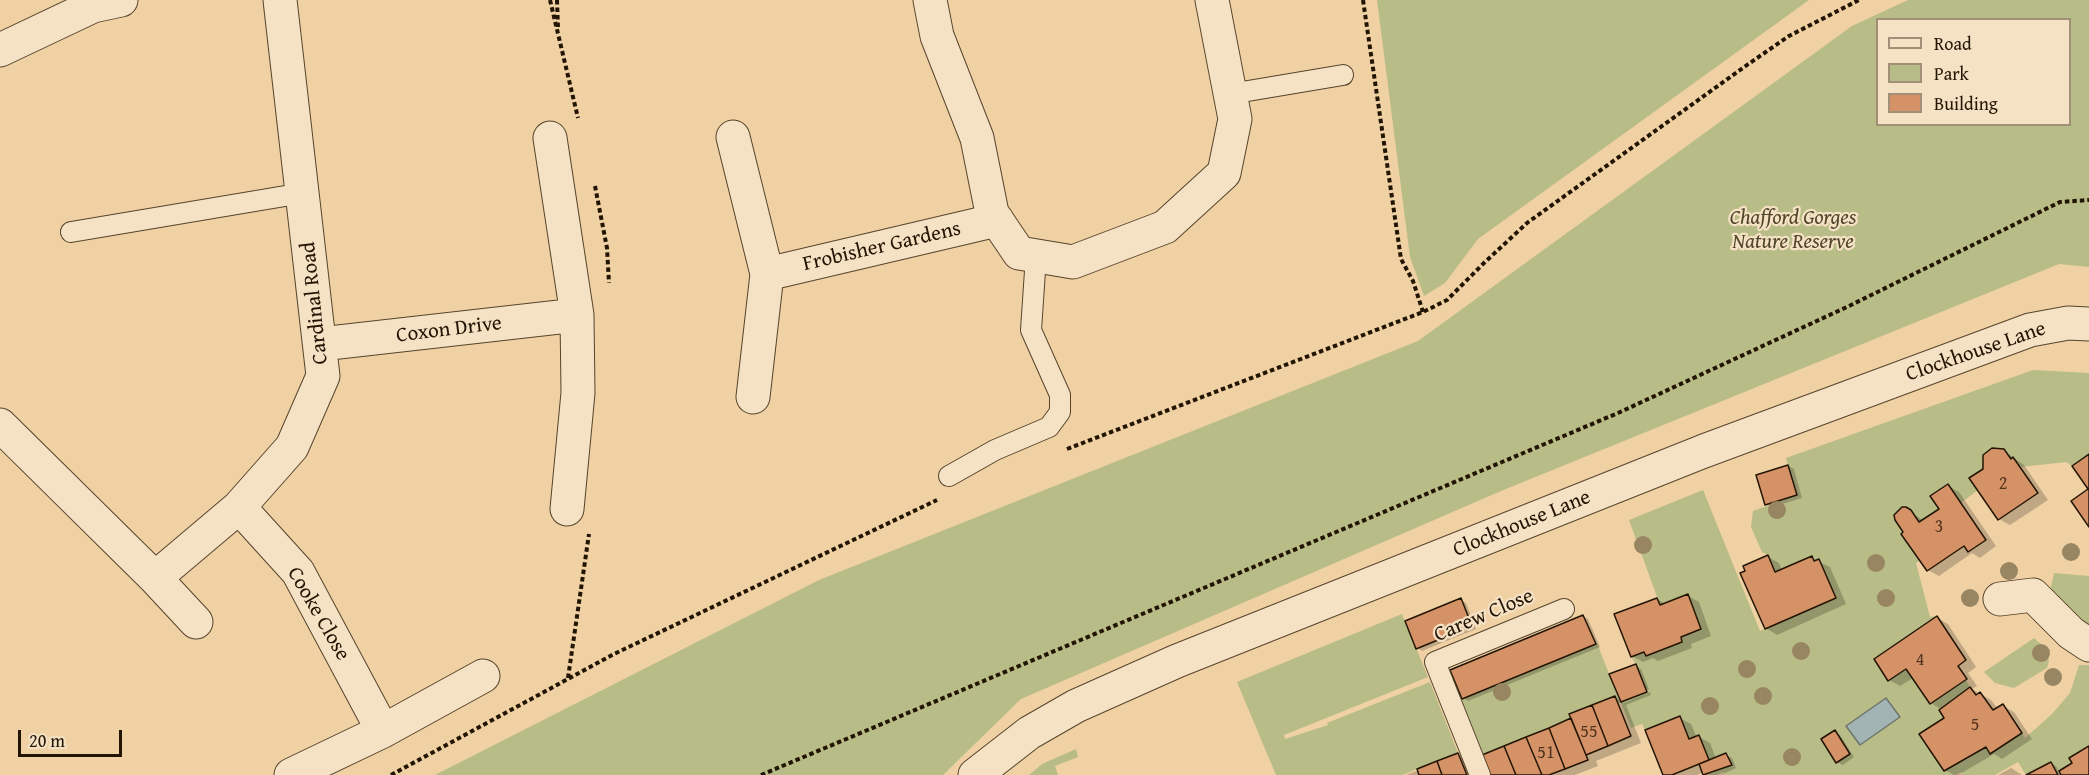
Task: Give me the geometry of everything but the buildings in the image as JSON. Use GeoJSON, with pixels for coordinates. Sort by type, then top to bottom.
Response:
{"type":"FeatureCollection","features":[{"type":"Feature","properties":{"kind":"street"},"geometry":{"type":"LineString","coordinates":[[0,50],[93,6],[121,0]]}},
{"type":"Feature","properties":{"kind":"street","name":"Cardinal Road"},"geometry":{"type":"LineString","coordinates":[[155,578],[239,507],[292,447],[323,375],[280,0]]}},
{"type":"Feature","properties":{"kind":"street"},"geometry":{"type":"LineString","coordinates":[[930,0],[937,36],[977,138],[992,213],[1019,253],[1073,262],[1165,227],[1224,173],[1235,118],[1212,0]]}},
{"type":"Feature","properties":{"kind":"street"},"geometry":{"type":"LineString","coordinates":[[733,137],[767,274],[753,397]]}},
{"type":"Feature","properties":{"kind":"street"},"geometry":{"type":"LineString","coordinates":[[550,138],[576,315],[578,393],[567,509]]}},
{"type":"Feature","properties":{"kind":"street","name":"Frobisher Gardens"},"geometry":{"type":"LineString","coordinates":[[767,274],[997,220]]}},
{"type":"Feature","properties":{"kind":"street","name":"Coxon Drive"},"geometry":{"type":"LineString","coordinates":[[321,344],[576,315]]}},
{"type":"Feature","properties":{"kind":"street","name":"Clockhouse Lane"},"geometry":{"type":"LineString","coordinates":[[975,775],[1029,733],[1076,706],[1177,661],[1704,451],[2019,334],[2068,322],[2089,324]]}},
{"type":"Feature","properties":{"kind":"street"},"geometry":{"type":"LineString","coordinates":[[0,425],[196,621]]}},
{"type":"Feature","properties":{"kind":"street","name":"Cooke Close"},"geometry":{"type":"LineString","coordinates":[[239,507],[298,572],[383,731]]}},
{"type":"Feature","properties":{"kind":"street"},"geometry":{"type":"LineString","coordinates":[[2000,599],[2038,584],[2071,633],[2089,645]]}},
{"type":"Feature","properties":{"kind":"street"},"geometry":{"type":"LineString","coordinates":[[291,775],[383,731],[483,676]]}},
{"type":"Feature","properties":{"kind":"lane"},"geometry":{"type":"LineString","coordinates":[[1230,94],[1344,75]]}},
{"type":"Feature","properties":{"kind":"lane"},"geometry":{"type":"LineString","coordinates":[[71,232],[303,194]]}},
{"type":"Feature","properties":{"kind":"lane"},"geometry":{"type":"LineString","coordinates":[[949,476],[995,450],[1049,427],[1060,412],[1060,395],[1031,330],[1036,256]]}},
{"type":"Feature","properties":{"kind":"lane","name":"Carew Close"},"geometry":{"type":"LineString","coordinates":[[1480,775],[1435,662],[1564,609]]}},
{"type":"Feature","properties":{"kind":"path"},"geometry":{"type":"LineString","coordinates":[[550,0],[559,39],[557,0]]}},
{"type":"Feature","properties":{"kind":"path"},"geometry":{"type":"LineString","coordinates":[[1363,0],[1401,259],[1413,281],[1423,312]]}},
{"type":"Feature","properties":{"kind":"path"},"geometry":{"type":"LineString","coordinates":[[1063,451],[1423,312],[1447,300],[1527,223],[1789,36],[1859,0]]}},
{"type":"Feature","properties":{"kind":"path"},"geometry":{"type":"LineString","coordinates":[[761,775],[1618,413],[1849,306],[2060,202],[2089,200]]}},
{"type":"Feature","properties":{"kind":"path"},"geometry":{"type":"LineString","coordinates":[[391,775],[614,654],[943,498]]}},
{"type":"Feature","properties":{"kind":"green space"},"geometry":{"type":"Polygon","coordinates":[[[1377,0],[1809,0],[1478,239],[1445,283],[1424,296],[1410,257],[1377,0]]]}},
{"type":"Feature","properties":{"kind":"green space","name":"Chafford Gorges Nature Reserve"},"geometry":{"type":"Polygon","coordinates":[[[1908,0],[2089,0],[2089,267],[2059,264],[1501,491],[1021,699],[943,775],[435,775],[819,580],[1418,341],[1852,26],[1908,0]]]}},
{"type":"Feature","properties":{"kind":"green space"},"geometry":{"type":"Polygon","coordinates":[[[2033,370],[2089,373],[2089,454],[2072,466],[2066,462],[2021,467],[2004,449],[1992,448],[1983,455],[1983,469],[1970,478],[1978,490],[1961,503],[1947,484],[1930,496],[1939,509],[1919,522],[1905,508],[1894,515],[1919,561],[1916,563],[1930,617],[1937,616],[1874,659],[1888,681],[1906,669],[1930,704],[1966,680],[1970,687],[1939,710],[1944,718],[1920,734],[1944,771],[1986,747],[1990,753],[2022,733],[2025,738],[2052,714],[2070,693],[2079,665],[2089,665],[2089,746],[2072,763],[2059,771],[2061,775],[2058,775],[2050,762],[2026,775],[2018,762],[1995,775],[1962,775],[1961,772],[1955,775],[1725,775],[1723,772],[1717,775],[1707,775],[1731,765],[1727,753],[1709,760],[1699,736],[1689,739],[1680,716],[1645,730],[1642,724],[1631,728],[1621,703],[1618,703],[1615,696],[1569,713],[1571,718],[1482,755],[1459,699],[1462,697],[1462,699],[1597,643],[1620,702],[1647,691],[1631,657],[1644,652],[1646,656],[1682,642],[1681,637],[1701,629],[1688,594],[1660,605],[1629,520],[1703,490],[1760,631],[1836,598],[1819,559],[1775,572],[1768,555],[1762,552],[1751,527],[1753,511],[1797,495],[1786,458],[2033,370]],[[1835,730],[1821,739],[1837,762],[1850,753],[1835,730]]]}},
{"type":"Feature","properties":{"kind":"green space"},"geometry":{"type":"Polygon","coordinates":[[[2054,573],[2089,576],[2089,628],[2055,599],[2051,587],[2054,573]]]}},
{"type":"Feature","properties":{"kind":"green space"},"geometry":{"type":"Polygon","coordinates":[[[1402,614],[1428,677],[1284,735],[1285,739],[1328,725],[1327,723],[1430,682],[1458,753],[1402,775],[1276,775],[1237,682],[1402,614]]]}},
{"type":"Feature","properties":{"kind":"green space"},"geometry":{"type":"Polygon","coordinates":[[[2034,638],[2048,654],[2047,668],[2014,688],[1995,683],[1984,672],[2034,638]]]}},
{"type":"Feature","properties":{"kind":"green space"},"geometry":{"type":"Polygon","coordinates":[[[1076,749],[1078,757],[1055,766],[1058,775],[1029,775],[1042,764],[1076,749]]]}},
{"type":"Feature","properties":{"kind":"shaded area"},"geometry":{"type":"Polygon","coordinates":[[[1886,698],[1900,717],[1860,745],[1846,726],[1886,698]]]}}]}
